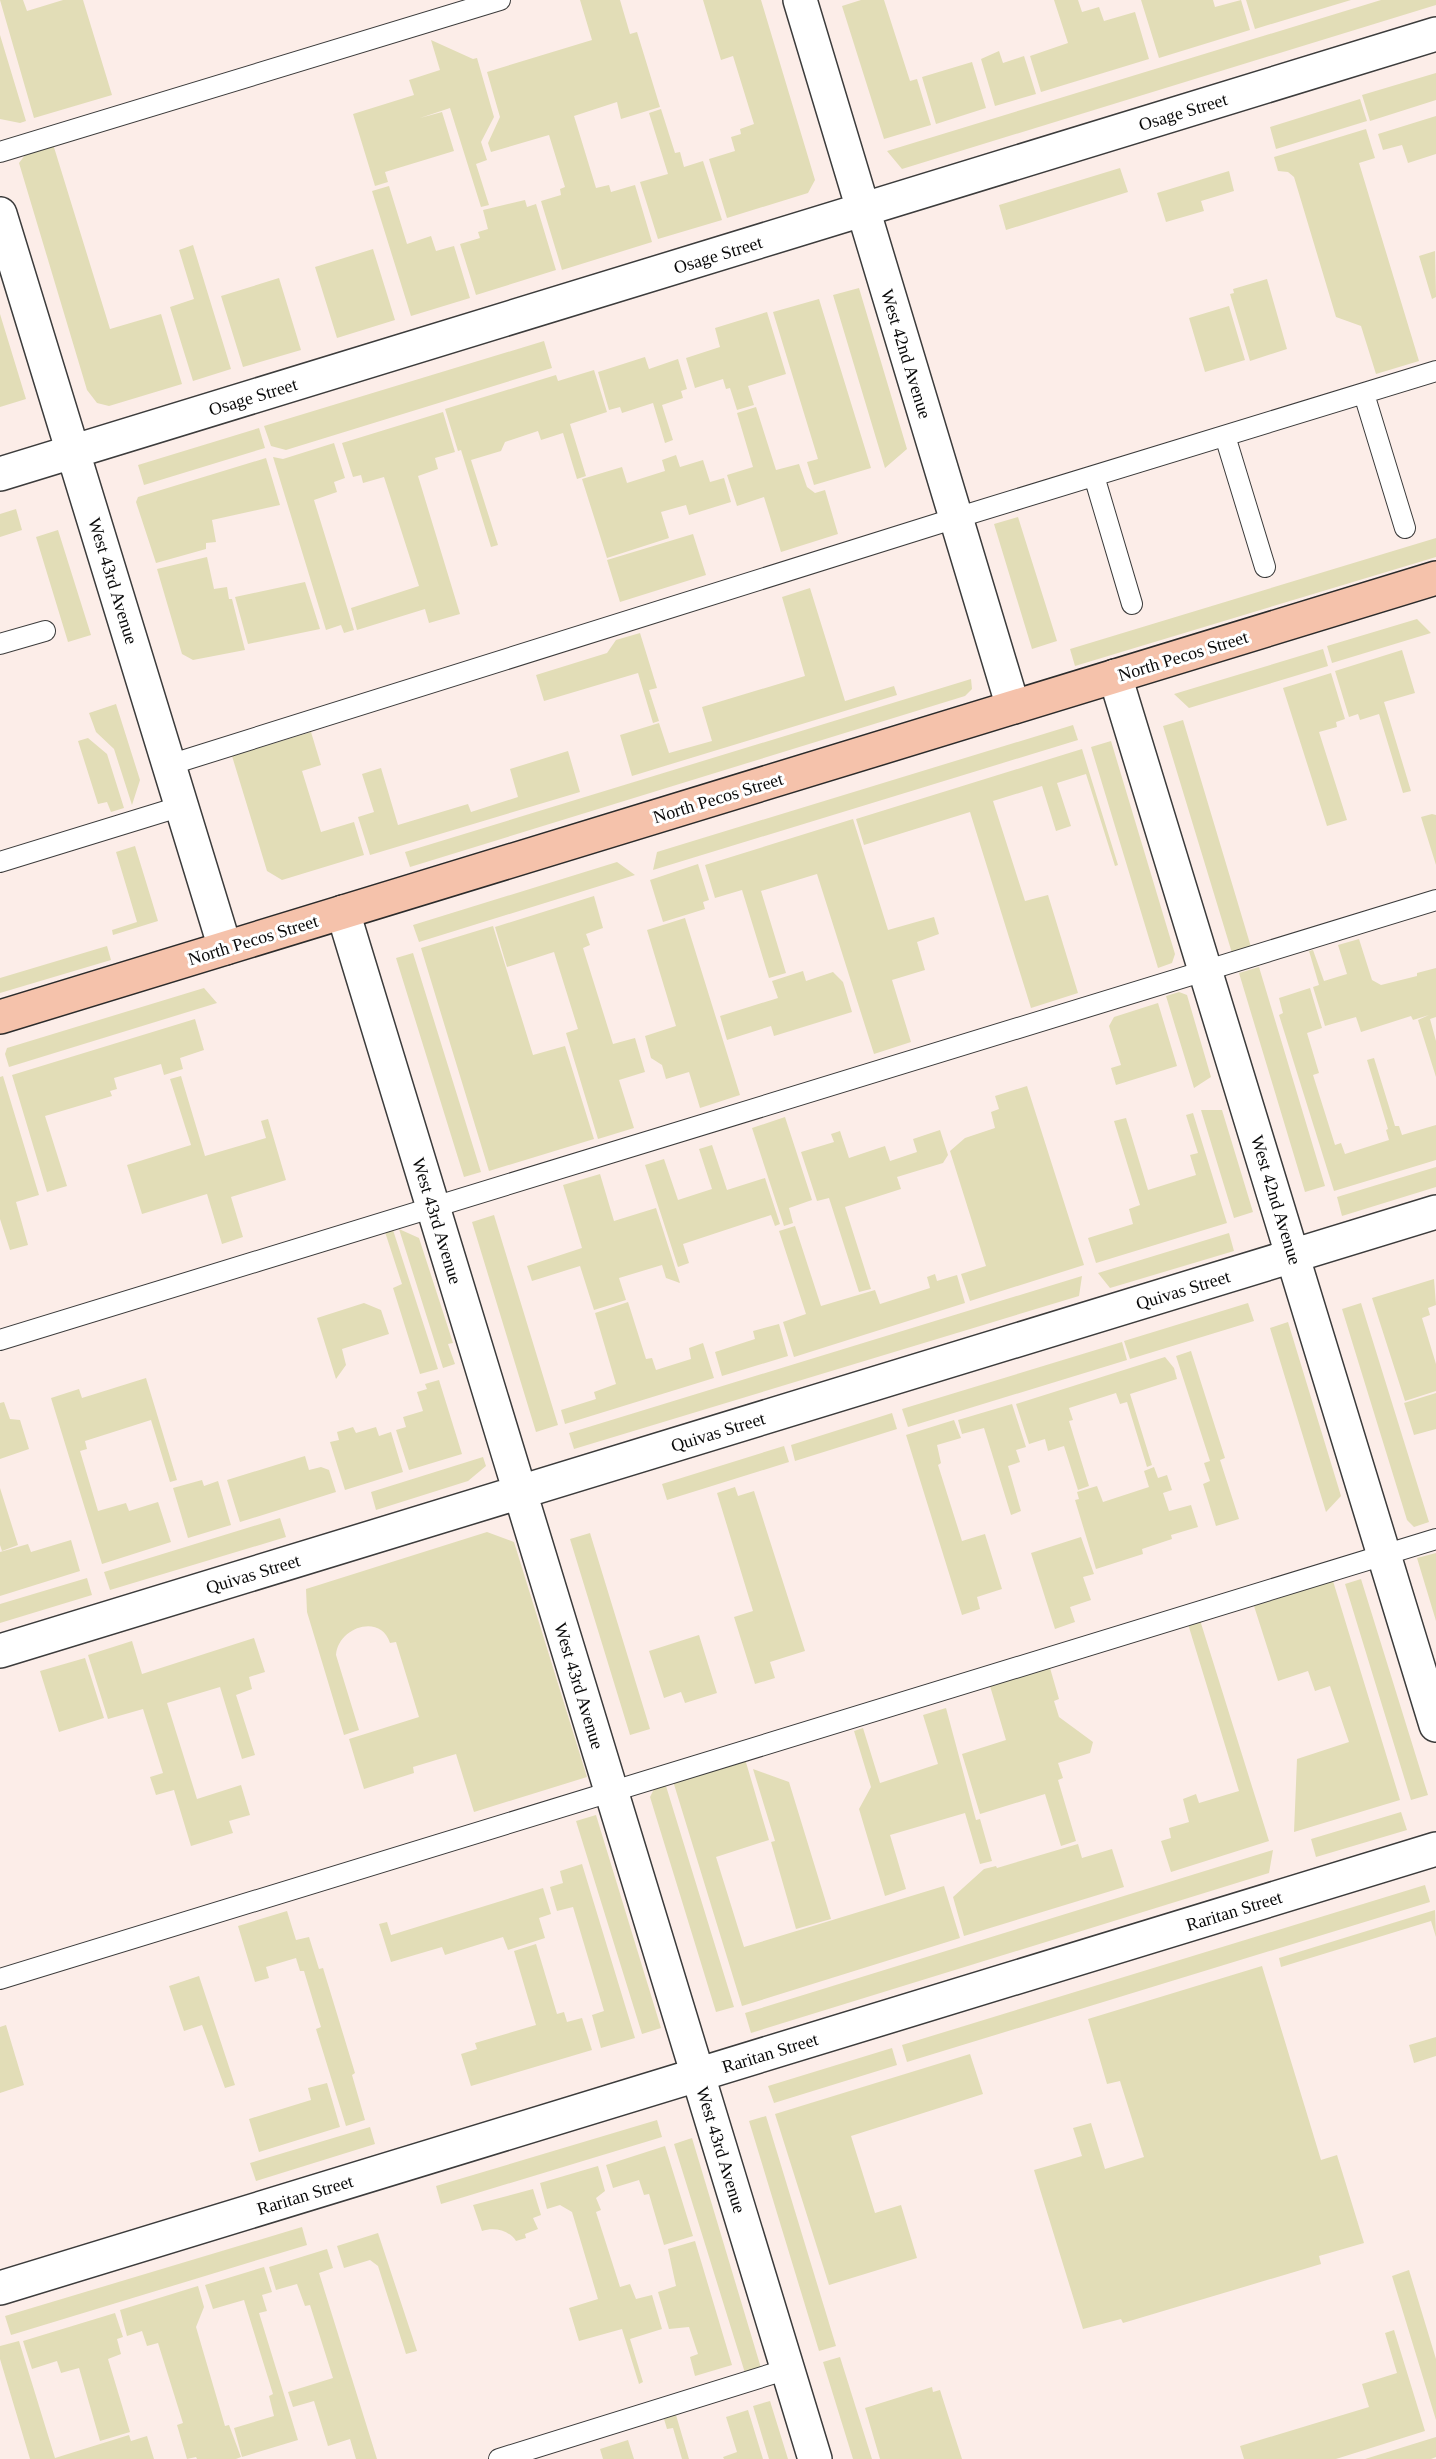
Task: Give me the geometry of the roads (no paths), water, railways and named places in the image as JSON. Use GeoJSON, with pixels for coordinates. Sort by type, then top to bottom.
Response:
{"type":"FeatureCollection","features":[{"type":"Feature","properties":{"kind":"main road","name":"North Pecos Street"},"geometry":{"type":"LineString","coordinates":[[0,1017],[1436,578]]}},
{"type":"Feature","properties":{"kind":"street","name":"West 42nd Avenue"},"geometry":{"type":"LineString","coordinates":[[800,0],[1013,707]]}},
{"type":"Feature","properties":{"kind":"street","name":"Osage Street"},"geometry":{"type":"LineString","coordinates":[[0,474],[1436,34]]}},
{"type":"Feature","properties":{"kind":"street","name":"West 43rd Avenue"},"geometry":{"type":"LineString","coordinates":[[0,214],[225,948]]}},
{"type":"Feature","properties":{"kind":"street","name":"West 42nd Avenue"},"geometry":{"type":"LineString","coordinates":[[1115,676],[1436,1725]]}},
{"type":"Feature","properties":{"kind":"street","name":"West 43rd Avenue"},"geometry":{"type":"LineString","coordinates":[[343,912],[816,2459]]}},
{"type":"Feature","properties":{"kind":"street","name":"Quivas Street"},"geometry":{"type":"LineString","coordinates":[[0,1651],[1436,1212]]}},
{"type":"Feature","properties":{"kind":"street","name":"Raritan Street"},"geometry":{"type":"LineString","coordinates":[[0,2288],[1436,1849]]}},
{"type":"Feature","properties":{"kind":"lane"},"geometry":{"type":"LineString","coordinates":[[0,152],[500,0]]}},
{"type":"Feature","properties":{"kind":"lane"},"geometry":{"type":"LineString","coordinates":[[169,765],[956,518],[1436,371]]}},
{"type":"Feature","properties":{"kind":"lane"},"geometry":{"type":"LineString","coordinates":[[1364,394],[1405,528]]}},
{"type":"Feature","properties":{"kind":"lane"},"geometry":{"type":"LineString","coordinates":[[1225,436],[1265,567]]}},
{"type":"Feature","properties":{"kind":"lane"},"geometry":{"type":"LineString","coordinates":[[1094,476],[1132,604]]}},
{"type":"Feature","properties":{"kind":"lane"},"geometry":{"type":"LineString","coordinates":[[0,644],[45,631]]}},
{"type":"Feature","properties":{"kind":"lane"},"geometry":{"type":"LineString","coordinates":[[0,862],[182,806]]}},
{"type":"Feature","properties":{"kind":"lane"},"geometry":{"type":"LineString","coordinates":[[0,1340],[1436,900]]}},
{"type":"Feature","properties":{"kind":"lane"},"geometry":{"type":"LineString","coordinates":[[0,1980],[1436,1539]]}},
{"type":"Feature","properties":{"kind":"lane"},"geometry":{"type":"LineString","coordinates":[[499,2459],[788,2369]]}}]}
